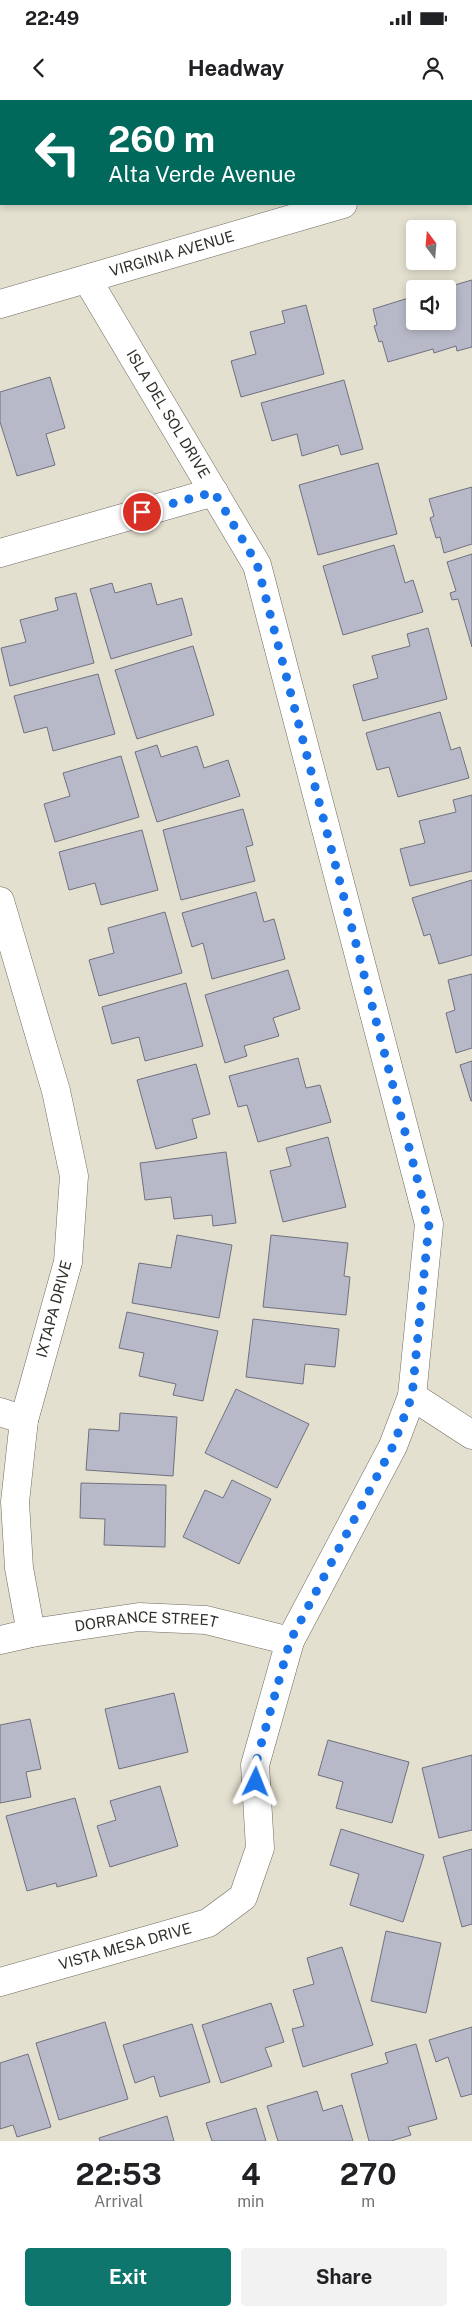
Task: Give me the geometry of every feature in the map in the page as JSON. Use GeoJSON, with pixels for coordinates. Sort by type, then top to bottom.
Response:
{"type":"FeatureCollection","features":[{"type":"Feature","properties":{"kind":"street","name":"VIRGINIA AVENUE"},"geometry":{"type":"LineString","coordinates":[[0,304],[331,205]]}},
{"type":"Feature","properties":{"kind":"street","name":"ISLA DEL SOL DRIVE"},"geometry":{"type":"LineString","coordinates":[[87,279],[257,564],[429,1224],[412,1396],[393,1446],[290,1641],[255,1766],[260,1848],[244,1897]]}},
{"type":"Feature","properties":{"kind":"street"},"geometry":{"type":"LineString","coordinates":[[0,553],[214,492]]}},
{"type":"Feature","properties":{"kind":"street","name":"IXTAPA DRIVE"},"geometry":{"type":"LineString","coordinates":[[0,901],[56,1091],[74,1176],[68,1262],[12,1416],[19,1568],[31,1633]]}},
{"type":"Feature","properties":{"kind":"street"},"geometry":{"type":"LineString","coordinates":[[412,1396],[472,1435]]}},
{"type":"Feature","properties":{"kind":"street","name":"DORRANCE STREET"},"geometry":{"type":"LineString","coordinates":[[0,1640],[31,1633],[139,1617],[206,1620],[290,1641]]}},
{"type":"Feature","properties":{"kind":"street","name":"VISTA MESA DRIVE"},"geometry":{"type":"LineString","coordinates":[[0,1982],[208,1923],[244,1897]]}},
{"type":"Feature","properties":{"kind":"building"},"geometry":{"type":"Polygon","coordinates":[[[472,280],[472,347],[457,351],[456,346],[434,353],[433,349],[388,362],[382,341],[379,342],[374,326],[377,325],[373,309],[406,299],[406,330],[456,330],[456,285],[472,280]]]}},
{"type":"Feature","properties":{"kind":"building"},"geometry":{"type":"Polygon","coordinates":[[[306,305],[324,374],[241,397],[231,361],[256,354],[250,332],[285,323],[282,311],[306,305]]]}},
{"type":"Feature","properties":{"kind":"building"},"geometry":{"type":"Polygon","coordinates":[[[50,377],[65,428],[46,434],[55,465],[17,476],[0,422],[0,392],[50,377]]]}},
{"type":"Feature","properties":{"kind":"building"},"geometry":{"type":"Polygon","coordinates":[[[344,380],[363,449],[341,455],[338,445],[302,456],[297,434],[272,441],[261,403],[344,380]]]}},
{"type":"Feature","properties":{"kind":"building"},"geometry":{"type":"Polygon","coordinates":[[[378,463],[397,534],[318,555],[299,485],[378,463]]]}},
{"type":"Feature","properties":{"kind":"building"},"geometry":{"type":"Polygon","coordinates":[[[472,487],[472,544],[444,553],[440,537],[436,538],[430,518],[434,516],[429,499],[472,487]]]}},
{"type":"Feature","properties":{"kind":"building"},"geometry":{"type":"Polygon","coordinates":[[[394,545],[405,583],[413,580],[423,612],[343,635],[323,566],[394,545]]]}},
{"type":"Feature","properties":{"kind":"building"},"geometry":{"type":"Polygon","coordinates":[[[472,554],[472,647],[458,599],[452,600],[450,593],[456,591],[447,562],[472,554]]]}},
{"type":"Feature","properties":{"kind":"building"},"geometry":{"type":"Polygon","coordinates":[[[112,583],[115,593],[151,583],[157,605],[182,598],[192,635],[111,659],[90,589],[112,583]]]}},
{"type":"Feature","properties":{"kind":"building"},"geometry":{"type":"Polygon","coordinates":[[[76,593],[94,663],[10,686],[1,648],[26,642],[20,620],[58,610],[55,598],[76,593]]]}},
{"type":"Feature","properties":{"kind":"building"},"geometry":{"type":"Polygon","coordinates":[[[428,628],[447,699],[363,721],[353,685],[378,678],[372,656],[410,646],[407,634],[428,628]]]}},
{"type":"Feature","properties":{"kind":"building"},"geometry":{"type":"Polygon","coordinates":[[[193,646],[214,715],[137,739],[115,670],[193,646]]]}},
{"type":"Feature","properties":{"kind":"building"},"geometry":{"type":"Polygon","coordinates":[[[98,674],[115,734],[53,751],[47,727],[24,733],[14,696],[98,674]]]}},
{"type":"Feature","properties":{"kind":"building"},"geometry":{"type":"Polygon","coordinates":[[[440,712],[451,750],[460,747],[469,778],[398,797],[389,767],[377,770],[366,733],[440,712]]]}},
{"type":"Feature","properties":{"kind":"building"},"geometry":{"type":"Polygon","coordinates":[[[157,745],[161,757],[197,746],[204,768],[228,760],[240,796],[157,822],[135,752],[157,745]]]}},
{"type":"Feature","properties":{"kind":"building"},"geometry":{"type":"Polygon","coordinates":[[[121,756],[139,817],[55,842],[44,804],[70,796],[63,773],[121,756]]]}},
{"type":"Feature","properties":{"kind":"building"},"geometry":{"type":"Polygon","coordinates":[[[472,795],[472,871],[410,886],[400,849],[425,843],[419,821],[456,812],[453,800],[472,795]]]}},
{"type":"Feature","properties":{"kind":"building"},"geometry":{"type":"Polygon","coordinates":[[[243,809],[253,845],[246,847],[255,881],[181,900],[163,830],[243,809]]]}},
{"type":"Feature","properties":{"kind":"building"},"geometry":{"type":"Polygon","coordinates":[[[142,830],[158,890],[101,905],[95,883],[69,890],[59,852],[142,830]]]}},
{"type":"Feature","properties":{"kind":"building"},"geometry":{"type":"Polygon","coordinates":[[[472,880],[472,955],[439,964],[430,934],[424,936],[412,898],[472,880]]]}},
{"type":"Feature","properties":{"kind":"building"},"geometry":{"type":"Polygon","coordinates":[[[256,892],[264,922],[274,919],[285,959],[212,979],[203,943],[192,947],[182,913],[256,892]]]}},
{"type":"Feature","properties":{"kind":"building"},"geometry":{"type":"Polygon","coordinates":[[[165,912],[182,973],[99,996],[89,960],[114,953],[108,928],[165,912]]]}},
{"type":"Feature","properties":{"kind":"building"},"geometry":{"type":"Polygon","coordinates":[[[288,970],[300,1009],[273,1018],[279,1036],[244,1046],[247,1056],[225,1063],[205,995],[288,970]]]}},
{"type":"Feature","properties":{"kind":"building"},"geometry":{"type":"Polygon","coordinates":[[[472,974],[472,1048],[456,1053],[446,1013],[455,1010],[448,980],[472,974]]]}},
{"type":"Feature","properties":{"kind":"building"},"geometry":{"type":"Polygon","coordinates":[[[186,983],[203,1046],[145,1061],[139,1037],[112,1044],[102,1007],[186,983]]]}},
{"type":"Feature","properties":{"kind":"building"},"geometry":{"type":"Polygon","coordinates":[[[298,1058],[306,1088],[320,1085],[331,1122],[258,1142],[247,1105],[238,1107],[229,1076],[298,1058]]]}},
{"type":"Feature","properties":{"kind":"building"},"geometry":{"type":"Polygon","coordinates":[[[472,1061],[472,1101],[471,1101],[460,1065],[472,1061]]]}},
{"type":"Feature","properties":{"kind":"building"},"geometry":{"type":"Polygon","coordinates":[[[196,1064],[210,1114],[192,1119],[197,1138],[156,1149],[137,1080],[196,1064]]]}},
{"type":"Feature","properties":{"kind":"building"},"geometry":{"type":"Polygon","coordinates":[[[328,1137],[346,1207],[283,1222],[270,1171],[291,1166],[286,1148],[328,1137]]]}},
{"type":"Feature","properties":{"kind":"building"},"geometry":{"type":"Polygon","coordinates":[[[226,1152],[236,1223],[213,1226],[212,1215],[174,1219],[171,1197],[145,1200],[140,1163],[226,1152]]]}},
{"type":"Feature","properties":{"kind":"building"},"geometry":{"type":"Polygon","coordinates":[[[177,1235],[232,1245],[219,1318],[132,1303],[139,1263],[171,1268],[177,1235]]]}},
{"type":"Feature","properties":{"kind":"building"},"geometry":{"type":"Polygon","coordinates":[[[271,1235],[348,1243],[344,1276],[350,1277],[346,1315],[263,1307],[271,1235]]]}},
{"type":"Feature","properties":{"kind":"building"},"geometry":{"type":"Polygon","coordinates":[[[127,1312],[218,1331],[203,1401],[173,1395],[176,1384],[139,1376],[144,1353],[119,1348],[127,1312]]]}},
{"type":"Feature","properties":{"kind":"building"},"geometry":{"type":"Polygon","coordinates":[[[253,1319],[339,1329],[335,1367],[305,1364],[303,1384],[246,1377],[253,1319]]]}},
{"type":"Feature","properties":{"kind":"building"},"geometry":{"type":"Polygon","coordinates":[[[236,1389],[309,1424],[277,1488],[205,1453],[236,1389]]]}},
{"type":"Feature","properties":{"kind":"building"},"geometry":{"type":"Polygon","coordinates":[[[120,1413],[177,1417],[173,1476],[86,1470],[89,1429],[119,1431],[120,1413]]]}},
{"type":"Feature","properties":{"kind":"building"},"geometry":{"type":"Polygon","coordinates":[[[232,1480],[271,1499],[239,1564],[183,1537],[205,1490],[223,1498],[232,1480]]]}},
{"type":"Feature","properties":{"kind":"building"},"geometry":{"type":"Polygon","coordinates":[[[81,1483],[166,1485],[165,1547],[104,1545],[105,1519],[80,1518],[81,1483]]]}},
{"type":"Feature","properties":{"kind":"building"},"geometry":{"type":"Polygon","coordinates":[[[174,1693],[188,1752],[119,1769],[105,1709],[174,1693]]]}},
{"type":"Feature","properties":{"kind":"building"},"geometry":{"type":"Polygon","coordinates":[[[30,1719],[41,1769],[26,1772],[31,1797],[0,1803],[0,1725],[30,1719]]]}},
{"type":"Feature","properties":{"kind":"building"},"geometry":{"type":"Polygon","coordinates":[[[328,1740],[409,1762],[392,1823],[336,1808],[343,1782],[318,1775],[328,1740]]]}},
{"type":"Feature","properties":{"kind":"building"},"geometry":{"type":"Polygon","coordinates":[[[472,1755],[472,1830],[439,1838],[422,1768],[472,1755]]]}},
{"type":"Feature","properties":{"kind":"building"},"geometry":{"type":"Polygon","coordinates":[[[160,1786],[178,1846],[110,1867],[97,1826],[116,1820],[110,1801],[160,1786]]]}},
{"type":"Feature","properties":{"kind":"building"},"geometry":{"type":"Polygon","coordinates":[[[75,1798],[97,1876],[57,1887],[56,1883],[27,1891],[6,1816],[75,1798]]]}},
{"type":"Feature","properties":{"kind":"building"},"geometry":{"type":"Polygon","coordinates":[[[341,1829],[424,1855],[403,1922],[350,1905],[359,1874],[330,1865],[341,1829]]]}},
{"type":"Feature","properties":{"kind":"building"},"geometry":{"type":"Polygon","coordinates":[[[472,1849],[472,1924],[462,1927],[443,1857],[472,1849]]]}},
{"type":"Feature","properties":{"kind":"building"},"geometry":{"type":"Polygon","coordinates":[[[386,1931],[441,1943],[426,2013],[371,2001],[386,1931]]]}},
{"type":"Feature","properties":{"kind":"building"},"geometry":{"type":"Polygon","coordinates":[[[342,1947],[373,2045],[303,2067],[292,2029],[304,2026],[293,1990],[314,1984],[307,1958],[342,1947]]]}},
{"type":"Feature","properties":{"kind":"building"},"geometry":{"type":"Polygon","coordinates":[[[271,2003],[284,2042],[265,2048],[272,2066],[221,2083],[202,2025],[271,2003]]]}},
{"type":"Feature","properties":{"kind":"building"},"geometry":{"type":"Polygon","coordinates":[[[105,2022],[128,2099],[59,2120],[36,2043],[105,2022]]]}},
{"type":"Feature","properties":{"kind":"building"},"geometry":{"type":"Polygon","coordinates":[[[192,2024],[210,2082],[160,2097],[154,2076],[135,2083],[123,2045],[192,2024]]]}},
{"type":"Feature","properties":{"kind":"building"},"geometry":{"type":"Polygon","coordinates":[[[472,2027],[472,2094],[461,2097],[448,2057],[436,2062],[429,2040],[472,2027]]]}},
{"type":"Feature","properties":{"kind":"building"},"geometry":{"type":"Polygon","coordinates":[[[416,2044],[437,2119],[408,2127],[411,2135],[391,2141],[369,2141],[351,2074],[388,2063],[385,2053],[416,2044]]]}},
{"type":"Feature","properties":{"kind":"building"},"geometry":{"type":"Polygon","coordinates":[[[28,2054],[51,2127],[17,2137],[13,2125],[0,2129],[0,2063],[28,2054]]]}},
{"type":"Feature","properties":{"kind":"building"},"geometry":{"type":"Polygon","coordinates":[[[317,2091],[323,2111],[342,2105],[353,2141],[278,2141],[267,2106],[317,2091]]]}},
{"type":"Feature","properties":{"kind":"building"},"geometry":{"type":"Polygon","coordinates":[[[256,2108],[266,2141],[212,2141],[206,2123],[256,2108]]]}},
{"type":"Feature","properties":{"kind":"building"},"geometry":{"type":"Polygon","coordinates":[[[167,2116],[174,2141],[100,2141],[99,2138],[167,2116]]]}},
{"type":"Feature","properties":{"kind":"route"},"geometry":{"type":"LineString","coordinates":[[142,512],[214,492],[257,564],[429,1224],[412,1396],[393,1446],[290,1641],[255,1766],[256,1782]]}}]}
